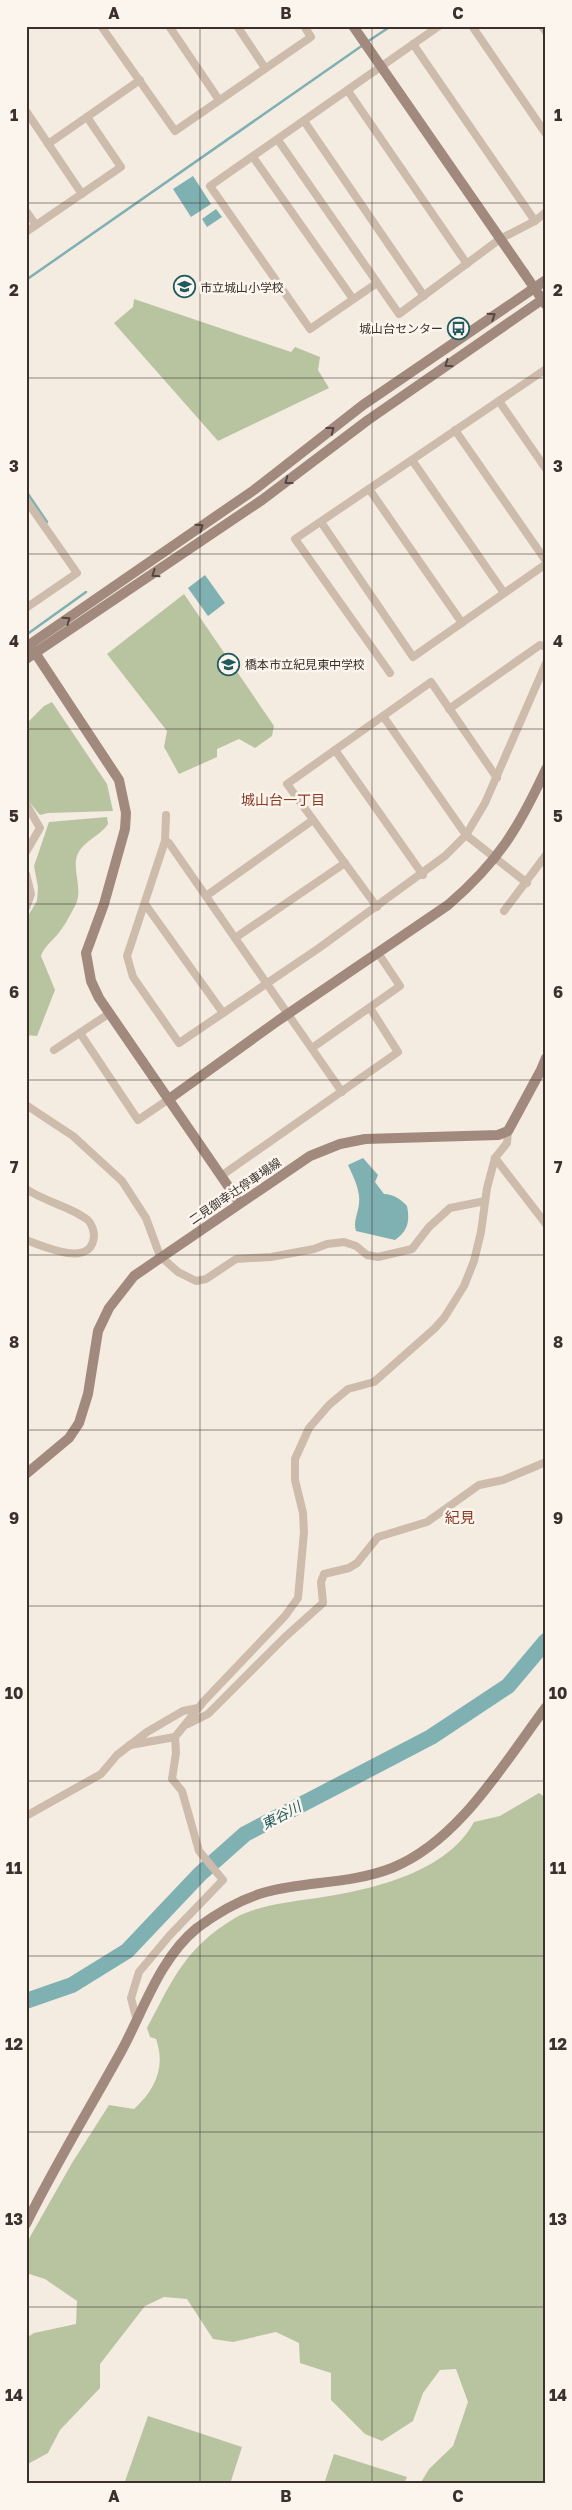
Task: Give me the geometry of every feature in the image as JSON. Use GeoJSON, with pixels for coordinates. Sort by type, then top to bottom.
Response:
{"type":"FeatureCollection","features":[{"type":"Feature","properties":{"kind":"street"},"geometry":{"type":"LineString","coordinates":[[102,26],[175,130],[311,37],[304,26]]}},
{"type":"Feature","properties":{"kind":"street"},"geometry":{"type":"LineString","coordinates":[[169,26],[219,100]]}},
{"type":"Feature","properties":{"kind":"street"},"geometry":{"type":"LineString","coordinates":[[237,26],[265,68]]}},
{"type":"Feature","properties":{"kind":"street"},"geometry":{"type":"LineString","coordinates":[[377,282],[310,329],[210,186],[439,26]]}},
{"type":"Feature","properties":{"kind":"street"},"geometry":{"type":"LineString","coordinates":[[472,26],[546,134]]}},
{"type":"Feature","properties":{"kind":"street"},"geometry":{"type":"LineString","coordinates":[[542,26],[546,32]]}},
{"type":"Feature","properties":{"kind":"street"},"geometry":{"type":"LineString","coordinates":[[354,28],[546,306]]}},
{"type":"Feature","properties":{"kind":"street"},"geometry":{"type":"LineString","coordinates":[[413,44],[535,221]]}},
{"type":"Feature","properties":{"kind":"street"},"geometry":{"type":"LineString","coordinates":[[48,144],[140,80]]}},
{"type":"Feature","properties":{"kind":"street"},"geometry":{"type":"LineString","coordinates":[[348,91],[467,264]]}},
{"type":"Feature","properties":{"kind":"street"},"geometry":{"type":"LineString","coordinates":[[26,111],[82,194]]}},
{"type":"Feature","properties":{"kind":"street"},"geometry":{"type":"LineString","coordinates":[[26,232],[121,167],[87,117]]}},
{"type":"Feature","properties":{"kind":"street"},"geometry":{"type":"LineString","coordinates":[[304,121],[424,296]]}},
{"type":"Feature","properties":{"kind":"street"},"geometry":{"type":"LineString","coordinates":[[278,140],[399,314],[500,239],[535,221],[546,212]]}},
{"type":"Feature","properties":{"kind":"street"},"geometry":{"type":"LineString","coordinates":[[253,157],[353,299]]}},
{"type":"Feature","properties":{"kind":"street"},"geometry":{"type":"LineString","coordinates":[[26,211],[36,225]]}},
{"type":"Feature","properties":{"kind":"street"},"geometry":{"type":"LineString","coordinates":[[239,1202],[90,981],[86,952],[104,904],[125,829],[126,813],[119,780],[36,655],[28,646],[254,490],[363,405],[546,280]]}},
{"type":"Feature","properties":{"kind":"street"},"geometry":{"type":"LineString","coordinates":[[26,660],[262,500],[368,420],[546,297]]}},
{"type":"Feature","properties":{"kind":"street"},"geometry":{"type":"LineString","coordinates":[[390,673],[295,539],[455,430],[544,373]]}},
{"type":"Feature","properties":{"kind":"street"},"geometry":{"type":"LineString","coordinates":[[499,401],[546,469]]}},
{"type":"Feature","properties":{"kind":"street"},"geometry":{"type":"LineString","coordinates":[[321,522],[413,657],[546,562],[455,430]]}},
{"type":"Feature","properties":{"kind":"street"},"geometry":{"type":"LineString","coordinates":[[412,460],[504,593]]}},
{"type":"Feature","properties":{"kind":"street"},"geometry":{"type":"LineString","coordinates":[[369,489],[462,623]]}},
{"type":"Feature","properties":{"kind":"street"},"geometry":{"type":"LineString","coordinates":[[26,500],[77,573],[29,606],[26,597]]}},
{"type":"Feature","properties":{"kind":"street"},"geometry":{"type":"LineString","coordinates":[[449,709],[540,645],[546,647]]}},
{"type":"Feature","properties":{"kind":"street"},"geometry":{"type":"LineString","coordinates":[[166,815],[165,841],[146,904],[127,956],[133,977],[179,1043],[423,875],[466,835],[497,778],[546,663]]}},
{"type":"Feature","properties":{"kind":"street"},"geometry":{"type":"LineString","coordinates":[[377,907],[287,784],[431,682],[497,778]]}},
{"type":"Feature","properties":{"kind":"street"},"geometry":{"type":"LineString","coordinates":[[383,716],[466,835],[527,883]]}},
{"type":"Feature","properties":{"kind":"street"},"geometry":{"type":"LineString","coordinates":[[335,750],[423,875]]}},
{"type":"Feature","properties":{"kind":"street"},"geometry":{"type":"LineString","coordinates":[[80,1033],[138,1120],[288,1014],[448,905],[496,859],[520,824],[546,769]]}},
{"type":"Feature","properties":{"kind":"street"},"geometry":{"type":"LineString","coordinates":[[26,804],[40,828],[26,852]]}},
{"type":"Feature","properties":{"kind":"street"},"geometry":{"type":"LineString","coordinates":[[206,896],[314,820]]}},
{"type":"Feature","properties":{"kind":"street"},"geometry":{"type":"LineString","coordinates":[[169,843],[342,1092]]}},
{"type":"Feature","properties":{"kind":"street"},"geometry":{"type":"LineString","coordinates":[[504,910],[527,883],[546,855]]}},
{"type":"Feature","properties":{"kind":"street"},"geometry":{"type":"LineString","coordinates":[[235,938],[344,863]]}},
{"type":"Feature","properties":{"kind":"street"},"geometry":{"type":"LineString","coordinates":[[26,874],[31,894],[26,908]]}},
{"type":"Feature","properties":{"kind":"street"},"geometry":{"type":"LineString","coordinates":[[146,904],[223,1013]]}},
{"type":"Feature","properties":{"kind":"street"},"geometry":{"type":"LineString","coordinates":[[312,1048],[400,986],[378,953]]}},
{"type":"Feature","properties":{"kind":"street"},"geometry":{"type":"LineString","coordinates":[[221,1176],[398,1052],[370,1008]]}},
{"type":"Feature","properties":{"kind":"street"},"geometry":{"type":"LineString","coordinates":[[54,1050],[110,1013]]}},
{"type":"Feature","properties":{"kind":"street"},"geometry":{"type":"LineString","coordinates":[[130,1746],[175,1737],[198,1708],[285,1616],[298,1598],[304,1532],[303,1513],[295,1480],[295,1459],[309,1428],[329,1405],[348,1389],[374,1382],[434,1330],[444,1318],[464,1286],[474,1261],[495,1158],[507,1142],[508,1131],[546,1058]]}},
{"type":"Feature","properties":{"kind":"street"},"geometry":{"type":"LineString","coordinates":[[26,1105],[73,1136],[122,1181],[146,1218],[160,1256],[178,1272],[196,1281],[206,1279],[236,1259],[271,1257],[314,1249],[327,1244],[344,1242],[356,1246],[366,1255],[378,1256],[412,1249],[430,1227],[450,1208],[485,1201]]}},
{"type":"Feature","properties":{"kind":"street","name":"二見御幸辻停車場線"},"geometry":{"type":"LineString","coordinates":[[26,1474],[69,1438],[79,1423],[88,1394],[98,1331],[109,1308],[134,1276],[160,1256],[310,1156],[340,1144],[390,1137],[498,1135],[508,1131]]}},
{"type":"Feature","properties":{"kind":"street"},"geometry":{"type":"LineString","coordinates":[[495,1158],[546,1224]]}},
{"type":"Feature","properties":{"kind":"street"},"geometry":{"type":"LineString","coordinates":[[26,1189],[43,1200],[87,1218],[94,1231],[94,1239],[89,1247],[78,1254],[70,1254],[26,1240]]}},
{"type":"Feature","properties":{"kind":"street"},"geometry":{"type":"LineString","coordinates":[[186,1725],[208,1714],[284,1638],[323,1603],[321,1582],[324,1574],[349,1568],[357,1563],[378,1538],[427,1522],[479,1485],[503,1480],[546,1462]]}},
{"type":"Feature","properties":{"kind":"street"},"geometry":{"type":"LineString","coordinates":[[26,2224],[137,2021],[161,1972],[195,1930],[230,1907],[266,1892],[358,1878],[390,1868],[428,1848],[453,1828],[546,1707]]}},
{"type":"Feature","properties":{"kind":"street"},"geometry":{"type":"LineString","coordinates":[[26,1816],[101,1774],[117,1755],[148,1732],[183,1711],[198,1708]]}},
{"type":"Feature","properties":{"kind":"street"},"geometry":{"type":"LineString","coordinates":[[137,2021],[131,1998],[139,1972],[186,1917],[223,1880],[202,1854],[182,1791],[172,1779],[176,1753],[175,1737]]}},
{"type":"Feature","properties":{"kind":"green space"},"geometry":{"type":"Polygon","coordinates":[[[134,299],[291,352],[295,347],[320,357],[318,370],[329,388],[218,441],[114,323],[133,307],[134,299]]]}},
{"type":"Feature","properties":{"kind":"green space"},"geometry":{"type":"Polygon","coordinates":[[[184,594],[274,726],[272,736],[255,748],[239,739],[217,749],[217,757],[179,774],[164,747],[167,731],[107,654],[184,594]]]}},
{"type":"Feature","properties":{"kind":"green space"},"geometry":{"type":"Polygon","coordinates":[[[52,702],[107,784],[113,811],[48,813],[40,815],[26,798],[26,724],[44,706],[52,702]]]}},
{"type":"Feature","properties":{"kind":"green space"},"geometry":{"type":"Polygon","coordinates":[[[107,817],[108,824],[85,844],[78,854],[76,866],[78,895],[75,906],[62,928],[41,956],[55,990],[37,1036],[26,1035],[26,919],[37,901],[38,887],[34,866],[49,822],[107,817]]]}},
{"type":"Feature","properties":{"kind":"green space"},"geometry":{"type":"Polygon","coordinates":[[[539,1793],[546,1798],[546,2484],[420,2484],[429,2469],[453,2446],[468,2402],[456,2369],[440,2370],[423,2393],[413,2421],[382,2441],[365,2434],[331,2400],[331,2373],[300,2363],[299,2343],[276,2332],[233,2342],[213,2339],[187,2299],[164,2297],[145,2306],[100,2364],[100,2388],[60,2430],[48,2453],[26,2465],[26,2338],[34,2333],[76,2324],[77,2301],[45,2279],[26,2273],[26,2244],[72,2163],[109,2105],[134,2109],[153,2086],[159,2068],[159,2049],[156,2039],[150,2037],[147,2028],[182,1966],[204,1941],[235,1918],[254,1910],[278,1904],[365,1889],[408,1875],[429,1865],[447,1853],[462,1839],[474,1822],[500,1816],[539,1793]]]}},
{"type":"Feature","properties":{"kind":"green space"},"geometry":{"type":"Polygon","coordinates":[[[148,2416],[242,2447],[230,2484],[124,2484],[148,2416]]]}},
{"type":"Feature","properties":{"kind":"green space"},"geometry":{"type":"Polygon","coordinates":[[[334,2454],[407,2477],[404,2484],[324,2484],[334,2454]]]}},
{"type":"Feature","properties":{"kind":"water"},"geometry":{"type":"Polygon","coordinates":[[[193,176],[211,204],[191,217],[173,189],[193,176]]]}},
{"type":"Feature","properties":{"kind":"water"},"geometry":{"type":"Polygon","coordinates":[[[216,209],[222,217],[207,227],[202,219],[216,209]]]}},
{"type":"Feature","properties":{"kind":"water"},"geometry":{"type":"Polygon","coordinates":[[[205,575],[225,603],[208,616],[188,588],[205,575]]]}},
{"type":"Feature","properties":{"kind":"water"},"geometry":{"type":"Polygon","coordinates":[[[363,1158],[378,1175],[375,1182],[384,1194],[397,1197],[407,1206],[407,1225],[403,1233],[395,1240],[356,1231],[355,1224],[359,1194],[348,1165],[363,1158]]]}},
{"type":"Feature","properties":{"kind":"waterway"},"geometry":{"type":"LineString","coordinates":[[367,42],[391,26]]}},
{"type":"Feature","properties":{"kind":"waterway"},"geometry":{"type":"LineString","coordinates":[[26,280],[363,45]]}},
{"type":"Feature","properties":{"kind":"waterway"},"geometry":{"type":"LineString","coordinates":[[26,491],[47,522]]}},
{"type":"Feature","properties":{"kind":"waterway"},"geometry":{"type":"LineString","coordinates":[[26,635],[86,592]]}},
{"type":"Feature","properties":{"kind":"waterway","name":"東谷川"},"geometry":{"type":"LineString","coordinates":[[26,2001],[72,1985],[127,1951],[200,1874],[245,1834],[431,1737],[508,1686],[546,1641]]}},
{"type":"Feature","properties":{"kind":"place","name":"市立城山小学校"},"geometry":{"type":"Point","coordinates":[184,287]}},
{"type":"Feature","properties":{"kind":"place","name":"城山台センター"},"geometry":{"type":"Point","coordinates":[459,328]}},
{"type":"Feature","properties":{"kind":"place","name":"橋本市立紀見東中学校"},"geometry":{"type":"Point","coordinates":[229,664]}},
{"type":"Feature","properties":{"kind":"district","name":"城山台一丁目"},"geometry":{"type":"Point","coordinates":[283,799]}},
{"type":"Feature","properties":{"kind":"district","name":"紀見"},"geometry":{"type":"Point","coordinates":[460,1517]}}]}
